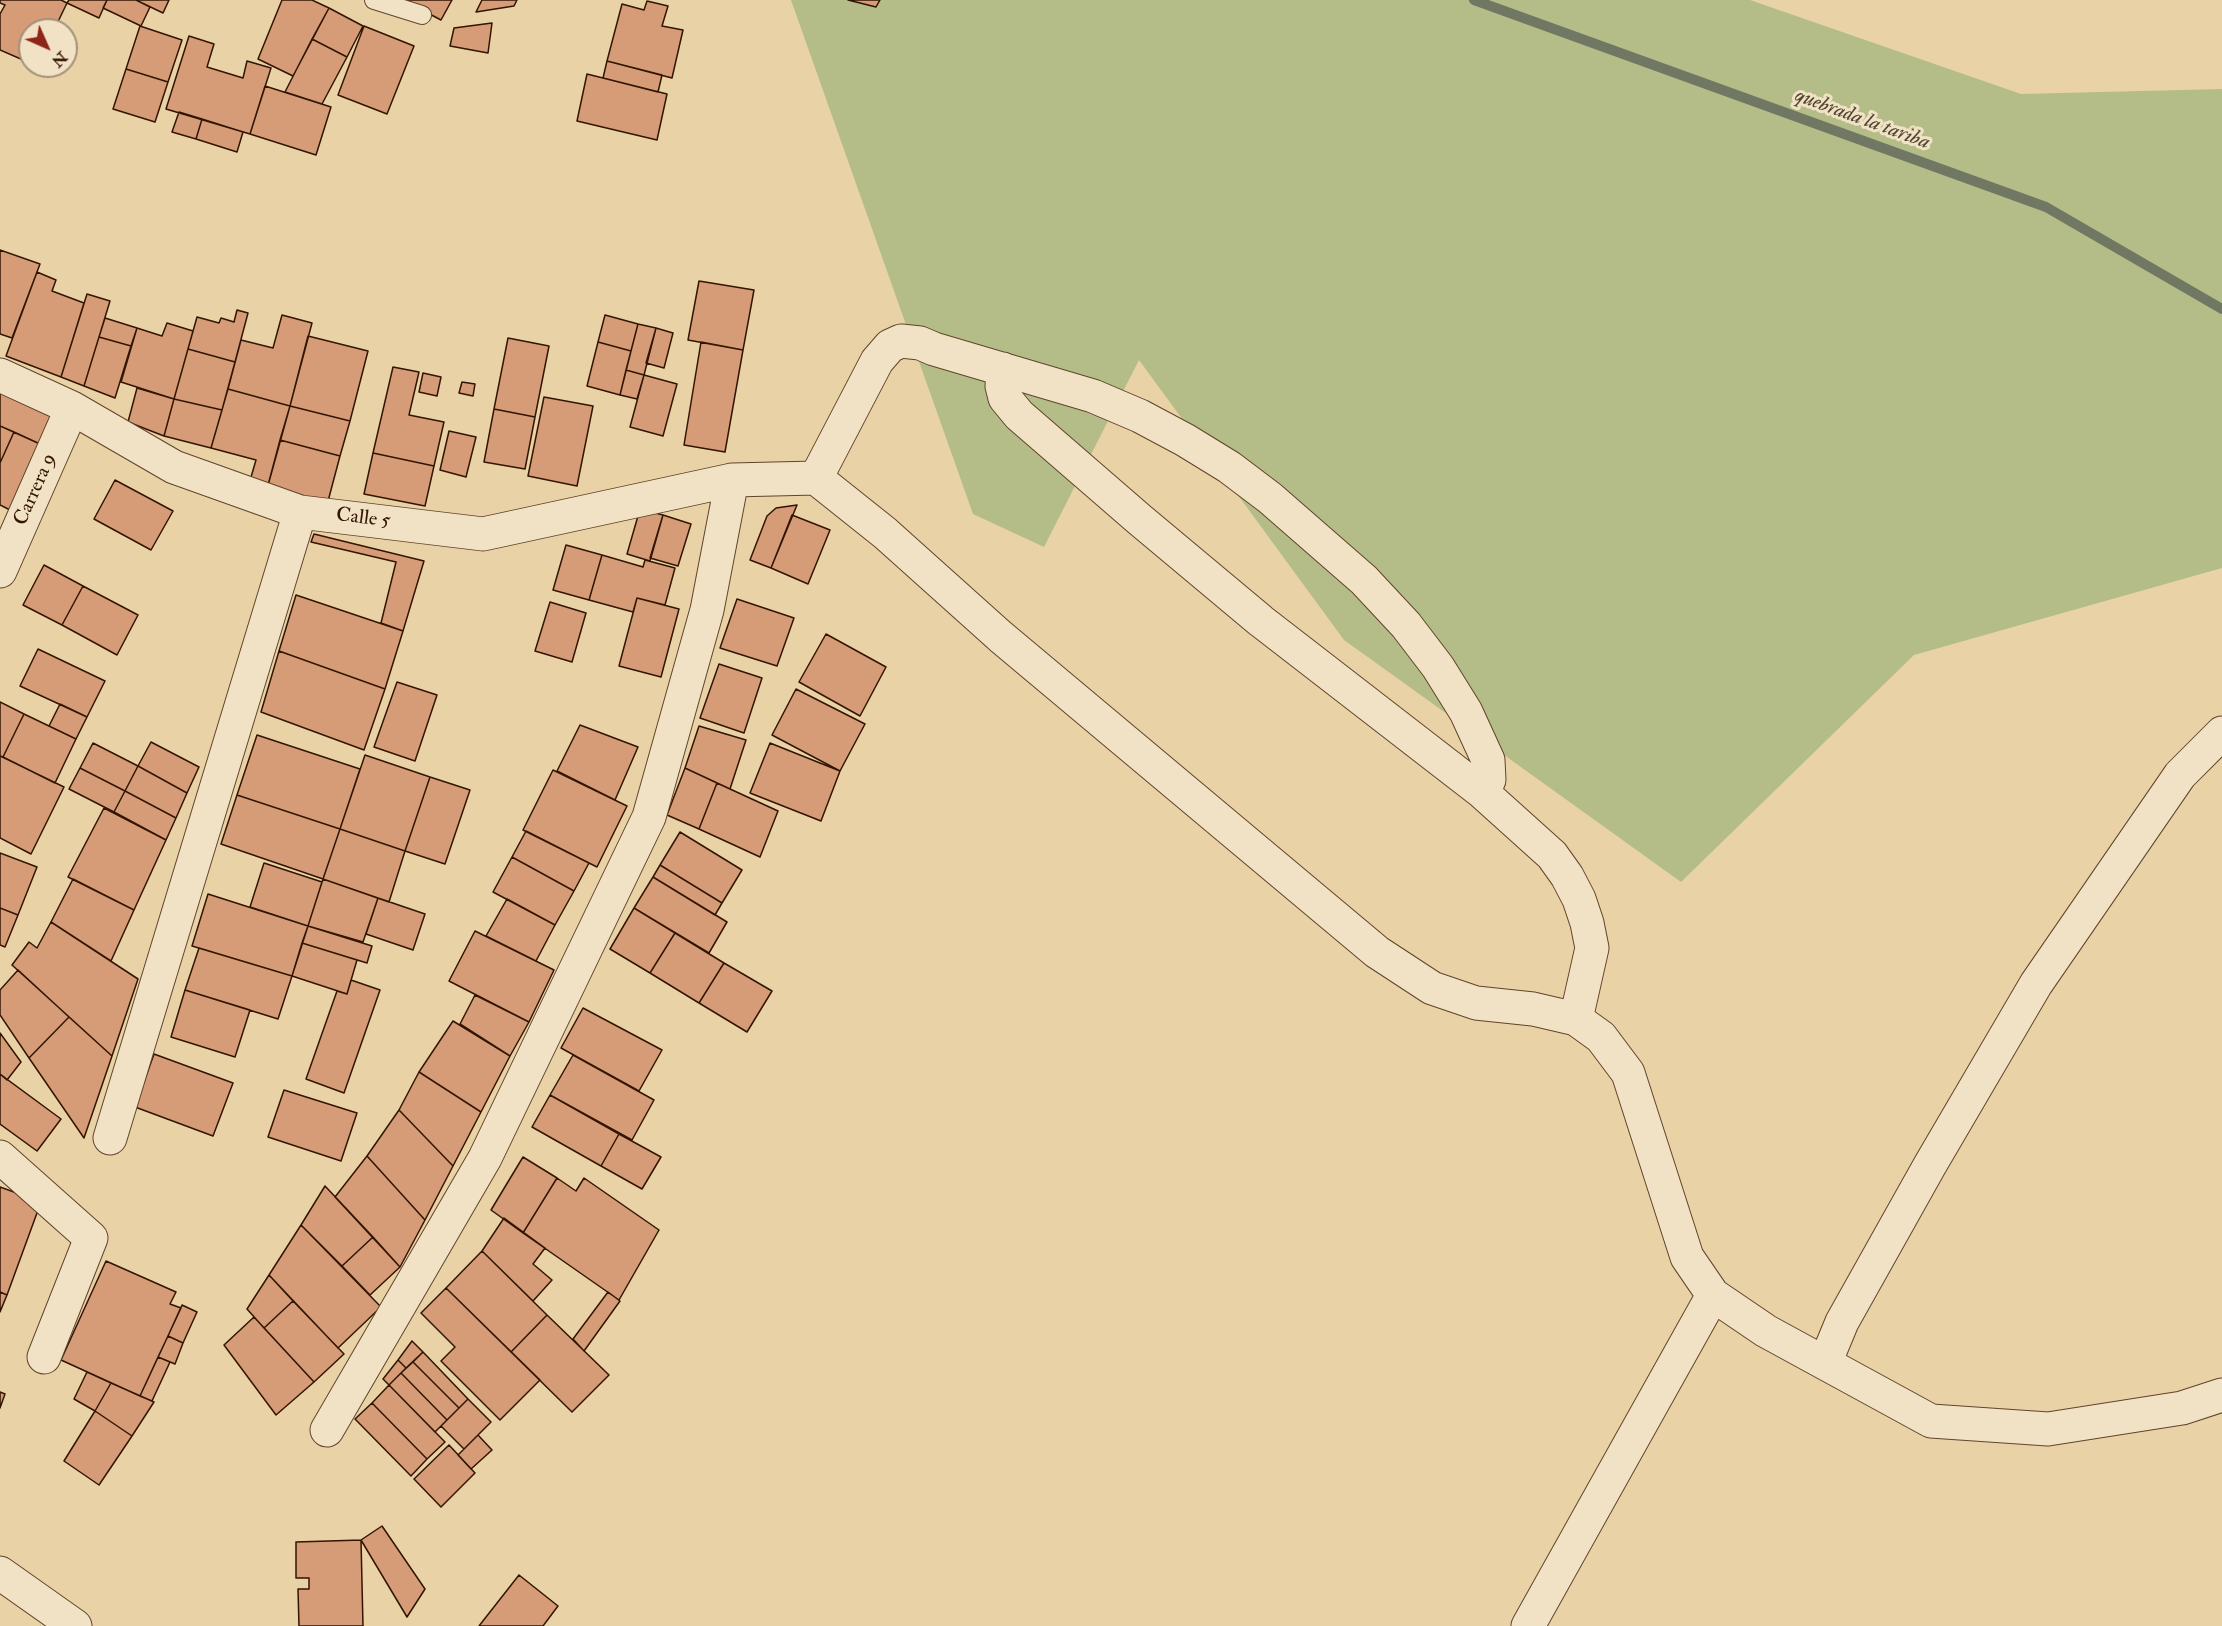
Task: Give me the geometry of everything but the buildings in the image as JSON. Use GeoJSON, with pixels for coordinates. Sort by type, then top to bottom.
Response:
{"type":"FeatureCollection","features":[{"type":"Feature","properties":{"kind":"street"},"geometry":{"type":"LineString","coordinates":[[1482,792],[1489,780],[1488,760],[1466,712],[1438,667],[1392,609],[1318,538],[1229,467],[1158,426],[1093,396],[920,343],[901,340],[890,346],[877,361],[816,478],[885,533],[1001,637],[1377,952],[1432,988],[1476,1003],[1533,1009],[1576,1019],[1601,1037],[1628,1073],[1687,1257],[1713,1295],[1766,1331],[1931,1421],[2048,1429],[2182,1408],[2222,1395]]}},
{"type":"Feature","properties":{"kind":"street"},"geometry":{"type":"LineString","coordinates":[[1003,369],[1002,386],[1005,398],[1019,415],[1261,621],[1482,792],[1552,855],[1567,876],[1579,899],[1592,948],[1576,1019]]}},
{"type":"Feature","properties":{"kind":"street","name":"Calle 5"},"geometry":{"type":"LineString","coordinates":[[0,375],[72,408],[174,467],[300,512],[483,534],[741,481],[816,478]]}},
{"type":"Feature","properties":{"kind":"street","name":"Carrera 9"},"geometry":{"type":"LineString","coordinates":[[0,571],[72,408]]}},
{"type":"Feature","properties":{"kind":"street"},"geometry":{"type":"LineString","coordinates":[[327,1430],[485,1158],[649,817],[741,481]]}},
{"type":"Feature","properties":{"kind":"street"},"geometry":{"type":"LineString","coordinates":[[110,1138],[300,512]]}},
{"type":"Feature","properties":{"kind":"street"},"geometry":{"type":"LineString","coordinates":[[1825,1363],[1842,1322],[2036,984],[2180,775],[2222,733]]}},
{"type":"Feature","properties":{"kind":"street"},"geometry":{"type":"LineString","coordinates":[[0,1156],[92,1238],[44,1357]]}},
{"type":"Feature","properties":{"kind":"street"},"geometry":{"type":"LineString","coordinates":[[1528,1626],[1713,1295]]}},
{"type":"Feature","properties":{"kind":"street"},"geometry":{"type":"LineString","coordinates":[[0,1573],[75,1626]]}},
{"type":"Feature","properties":{"kind":"lane"},"geometry":{"type":"LineString","coordinates":[[374,0],[422,15]]}},
{"type":"Feature","properties":{"kind":"green space"},"geometry":{"type":"Polygon","coordinates":[[[791,0],[1750,0],[2021,94],[2222,89],[2222,568],[1914,655],[1681,882],[1344,640],[1139,360],[1044,547],[973,514],[791,0]]]}},
{"type":"Feature","properties":{"kind":"waterway","name":"quebrada la tariba"},"geometry":{"type":"LineString","coordinates":[[1474,0],[2046,207],[2222,309]]}}]}
